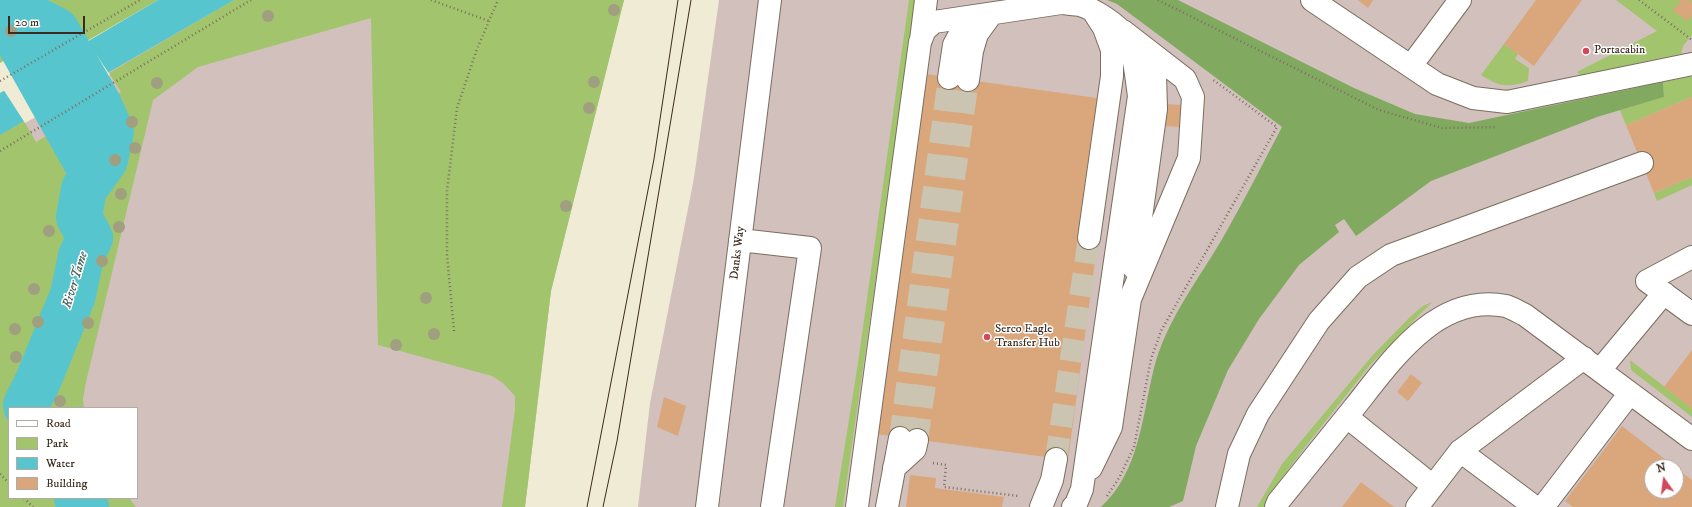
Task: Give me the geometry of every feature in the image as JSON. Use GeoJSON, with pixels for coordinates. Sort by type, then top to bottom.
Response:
{"type":"FeatureCollection","features":[{"type":"Feature","properties":{"kind":"lane","name":"Danks Way"},"geometry":{"type":"LineString","coordinates":[[707,507],[770,0]]}},
{"type":"Feature","properties":{"kind":"lane"},"geometry":{"type":"LineString","coordinates":[[857,507],[926,0]]}},
{"type":"Feature","properties":{"kind":"lane"},"geometry":{"type":"LineString","coordinates":[[1411,66],[1455,2]]}},
{"type":"Feature","properties":{"kind":"lane"},"geometry":{"type":"LineString","coordinates":[[920,42],[925,30],[934,22],[1061,3],[1079,5],[1116,25],[1185,79],[1193,97],[1189,158],[1130,299]]}},
{"type":"Feature","properties":{"kind":"lane"},"geometry":{"type":"LineString","coordinates":[[1323,3],[1437,84],[1473,98],[1507,102],[1692,64]]}},
{"type":"Feature","properties":{"kind":"lane"},"geometry":{"type":"LineString","coordinates":[[1079,5],[1104,28],[1112,50],[1112,76],[1089,238]]}},
{"type":"Feature","properties":{"kind":"lane"},"geometry":{"type":"LineString","coordinates":[[958,79],[954,46],[961,32],[973,23],[992,13]]}},
{"type":"Feature","properties":{"kind":"lane"},"geometry":{"type":"LineString","coordinates":[[1077,498],[1139,96],[1135,64],[1125,36],[1116,25]]}},
{"type":"Feature","properties":{"kind":"lane"},"geometry":{"type":"LineString","coordinates":[[1077,498],[1111,427],[1130,299],[1156,109],[1155,74],[1142,46]]}},
{"type":"Feature","properties":{"kind":"lane"},"geometry":{"type":"LineString","coordinates":[[1227,507],[1239,454],[1258,414],[1319,322],[1358,277],[1391,255],[1642,163]]}},
{"type":"Feature","properties":{"kind":"lane"},"geometry":{"type":"LineString","coordinates":[[740,240],[810,248],[772,507]]}},
{"type":"Feature","properties":{"kind":"lane"},"geometry":{"type":"LineString","coordinates":[[1692,257],[1646,281],[1692,314]]}},
{"type":"Feature","properties":{"kind":"lane"},"geometry":{"type":"LineString","coordinates":[[1417,507],[1460,451],[1592,364],[1664,293]]}},
{"type":"Feature","properties":{"kind":"lane"},"geometry":{"type":"LineString","coordinates":[[1276,507],[1278,502],[1395,357],[1419,333],[1440,318],[1461,308],[1484,304],[1507,306],[1526,315],[1692,440]]}},
{"type":"Feature","properties":{"kind":"lane"},"geometry":{"type":"LineString","coordinates":[[1543,507],[1630,393]]}},
{"type":"Feature","properties":{"kind":"lane"},"geometry":{"type":"LineString","coordinates":[[1347,417],[1433,486]]}},
{"type":"Feature","properties":{"kind":"lane"},"geometry":{"type":"LineString","coordinates":[[887,507],[894,468],[908,439]]}},
{"type":"Feature","properties":{"kind":"lane"},"geometry":{"type":"LineString","coordinates":[[1460,451],[1535,507]]}},
{"type":"Feature","properties":{"kind":"lane"},"geometry":{"type":"LineString","coordinates":[[1044,499],[1052,480],[1056,459]]}},
{"type":"Feature","properties":{"kind":"path"},"geometry":{"type":"LineString","coordinates":[[0,81],[140,0]]}},
{"type":"Feature","properties":{"kind":"path"},"geometry":{"type":"LineString","coordinates":[[0,151],[114,81],[251,0]]}},
{"type":"Feature","properties":{"kind":"path"},"geometry":{"type":"LineString","coordinates":[[431,0],[489,21]]}},
{"type":"Feature","properties":{"kind":"path"},"geometry":{"type":"LineString","coordinates":[[454,331],[447,255],[447,207],[456,115],[476,49],[498,0]]}},
{"type":"Feature","properties":{"kind":"path"},"geometry":{"type":"LineString","coordinates":[[1640,0],[1692,40]]}},
{"type":"Feature","properties":{"kind":"path"},"geometry":{"type":"LineString","coordinates":[[928,462],[946,465],[944,487],[1026,497],[1032,490],[1044,499]]}},
{"type":"Feature","properties":{"kind":"path"},"geometry":{"type":"LineString","coordinates":[[0,474],[8,482]]}},
{"type":"Feature","properties":{"kind":"path"},"geometry":{"type":"LineString","coordinates":[[25,499],[32,507]]}},
{"type":"Feature","properties":{"kind":"shaded area"},"geometry":{"type":"Polygon","coordinates":[[[197,0],[624,0],[551,291],[525,507],[0,507],[0,114],[197,0]]]}},
{"type":"Feature","properties":{"kind":"shaded area"},"geometry":{"type":"Polygon","coordinates":[[[719,0],[1692,0],[1692,507],[638,507],[650,403],[694,178],[719,0]]]}},
{"type":"Feature","properties":{"kind":"green space"},"geometry":{"type":"Polygon","coordinates":[[[0,0],[158,0],[87,41],[73,20],[0,63],[0,0]]]}},
{"type":"Feature","properties":{"kind":"green space"},"geometry":{"type":"Polygon","coordinates":[[[234,0],[624,0],[551,291],[525,507],[502,507],[515,409],[515,396],[503,383],[492,376],[378,345],[371,18],[198,67],[153,100],[86,382],[83,399],[84,407],[8,407],[8,499],[130,499],[136,507],[0,507],[0,135],[24,121],[36,142],[121,92],[109,73],[234,0]]]}},
{"type":"Feature","properties":{"kind":"green space"},"geometry":{"type":"Polygon","coordinates":[[[909,0],[916,0],[843,507],[835,507],[858,363],[909,0]]]}},
{"type":"Feature","properties":{"kind":"green space"},"geometry":{"type":"Polygon","coordinates":[[[1107,0],[1178,0],[1354,88],[1415,114],[1469,123],[1663,82],[1664,97],[1597,117],[1431,181],[1356,236],[1344,219],[1335,225],[1339,232],[1299,265],[1259,319],[1228,370],[1196,446],[1183,501],[1169,507],[1101,507],[1114,493],[1132,460],[1138,442],[1154,368],[1167,332],[1232,221],[1282,127],[1117,4],[1107,0]]]}},
{"type":"Feature","properties":{"kind":"green space"},"geometry":{"type":"Polygon","coordinates":[[[1616,0],[1692,0],[1692,35],[1683,46],[1681,54],[1580,75],[1577,72],[1657,31],[1616,0]]]}},
{"type":"Feature","properties":{"kind":"green space"},"geometry":{"type":"Polygon","coordinates":[[[1504,44],[1518,54],[1515,59],[1529,68],[1528,81],[1514,85],[1504,85],[1493,82],[1481,75],[1504,44]]]}},
{"type":"Feature","properties":{"kind":"green space"},"geometry":{"type":"Polygon","coordinates":[[[1692,76],[1692,97],[1626,125],[1620,110],[1664,97],[1663,82],[1692,76]]]}},
{"type":"Feature","properties":{"kind":"green space"},"geometry":{"type":"Polygon","coordinates":[[[1692,177],[1692,185],[1657,201],[1654,193],[1692,177]]]}},
{"type":"Feature","properties":{"kind":"green space"},"geometry":{"type":"Polygon","coordinates":[[[1432,302],[1370,365],[1276,486],[1265,507],[1257,507],[1282,464],[1372,356],[1411,316],[1423,306],[1432,302]]]}},
{"type":"Feature","properties":{"kind":"green space"},"geometry":{"type":"Polygon","coordinates":[[[1630,360],[1692,408],[1692,417],[1631,370],[1630,360]]]}},
{"type":"Feature","properties":{"kind":"water"},"geometry":{"type":"Polygon","coordinates":[[[158,0],[234,0],[0,135],[0,93],[158,0]]]}},
{"type":"Feature","properties":{"kind":"pier"},"geometry":{"type":"Polygon","coordinates":[[[86,39],[110,75],[25,123],[3,89],[86,39]]]}},
{"type":"Feature","properties":{"kind":"building"},"geometry":{"type":"Polygon","coordinates":[[[1358,0],[1373,0],[1368,8],[1358,0]]]}},
{"type":"Feature","properties":{"kind":"building","name":"Portacabin"},"geometry":{"type":"Polygon","coordinates":[[[1536,0],[1582,0],[1534,66],[1504,44],[1536,0]]]}},
{"type":"Feature","properties":{"kind":"building"},"geometry":{"type":"Polygon","coordinates":[[[1681,0],[1688,0],[1692,3],[1692,15],[1688,21],[1673,11],[1681,0]]]}},
{"type":"Feature","properties":{"kind":"building","name":"Serco Eagle Transfer Hub"},"geometry":{"type":"Polygon","coordinates":[[[926,74],[1097,98],[1077,237],[1098,240],[1068,460],[876,434],[926,74]]]}},
{"type":"Feature","properties":{"kind":"building"},"geometry":{"type":"Polygon","coordinates":[[[1692,97],[1692,177],[1654,193],[1626,125],[1692,97]]]}},
{"type":"Feature","properties":{"kind":"building"},"geometry":{"type":"Polygon","coordinates":[[[1166,104],[1181,105],[1179,127],[1164,126],[1166,104]]]}},
{"type":"Feature","properties":{"kind":"building"},"geometry":{"type":"Polygon","coordinates":[[[1692,350],[1692,408],[1664,387],[1692,350]]]}},
{"type":"Feature","properties":{"kind":"building"},"geometry":{"type":"Polygon","coordinates":[[[1411,374],[1422,383],[1408,401],[1397,392],[1411,374]]]}},
{"type":"Feature","properties":{"kind":"building"},"geometry":{"type":"Polygon","coordinates":[[[664,397],[686,406],[678,436],[657,427],[664,397]]]}},
{"type":"Feature","properties":{"kind":"building"},"geometry":{"type":"Polygon","coordinates":[[[1622,426],[1665,459],[1644,459],[1644,499],[1684,499],[1684,474],[1692,480],[1692,507],[1573,507],[1565,501],[1622,426]]]}},
{"type":"Feature","properties":{"kind":"building"},"geometry":{"type":"Polygon","coordinates":[[[910,475],[936,478],[935,488],[1004,497],[1002,507],[906,507],[910,475]]]}},
{"type":"Feature","properties":{"kind":"building"},"geometry":{"type":"Polygon","coordinates":[[[1361,482],[1394,507],[1342,507],[1361,482]]]}},
{"type":"Feature","properties":{"kind":"waterway"},"geometry":{"type":"LineString","coordinates":[[0,7],[3,0]]}},
{"type":"Feature","properties":{"kind":"waterway","name":"River Tame"},"geometry":{"type":"LineString","coordinates":[[19,0],[34,19],[56,30],[99,105],[111,132],[105,160],[84,189],[79,217],[90,238],[81,256],[73,295],[38,381],[26,405],[27,407]]}},
{"type":"Feature","properties":{"kind":"waterway","name":"River Tame"},"geometry":{"type":"LineString","coordinates":[[21,4],[20,44],[94,176]]}},
{"type":"Feature","properties":{"kind":"waterway","name":"River Tame"},"geometry":{"type":"LineString","coordinates":[[78,499],[86,507]]}},
{"type":"Feature","properties":{"kind":"tunnel"},"geometry":{"type":"LineString","coordinates":[[900,438],[949,78]]}},
{"type":"Feature","properties":{"kind":"tunnel"},"geometry":{"type":"LineString","coordinates":[[917,440],[968,80]]}},
{"type":"Feature","properties":{"kind":"tunnel"},"geometry":{"type":"LineString","coordinates":[[1056,459],[1089,238]]}},
{"type":"Feature","properties":{"kind":"tram line"},"geometry":{"type":"LineString","coordinates":[[587,507],[654,159],[678,0]]}},
{"type":"Feature","properties":{"kind":"tram line"},"geometry":{"type":"LineString","coordinates":[[603,507],[617,441],[691,0]]}},
{"type":"Feature","properties":{"kind":"place","name":"Portacabin"},"geometry":{"type":"Point","coordinates":[1586,51]}},
{"type":"Feature","properties":{"kind":"place","name":"Serco Eagle Transfer Hub"},"geometry":{"type":"Point","coordinates":[987,337]}}]}
